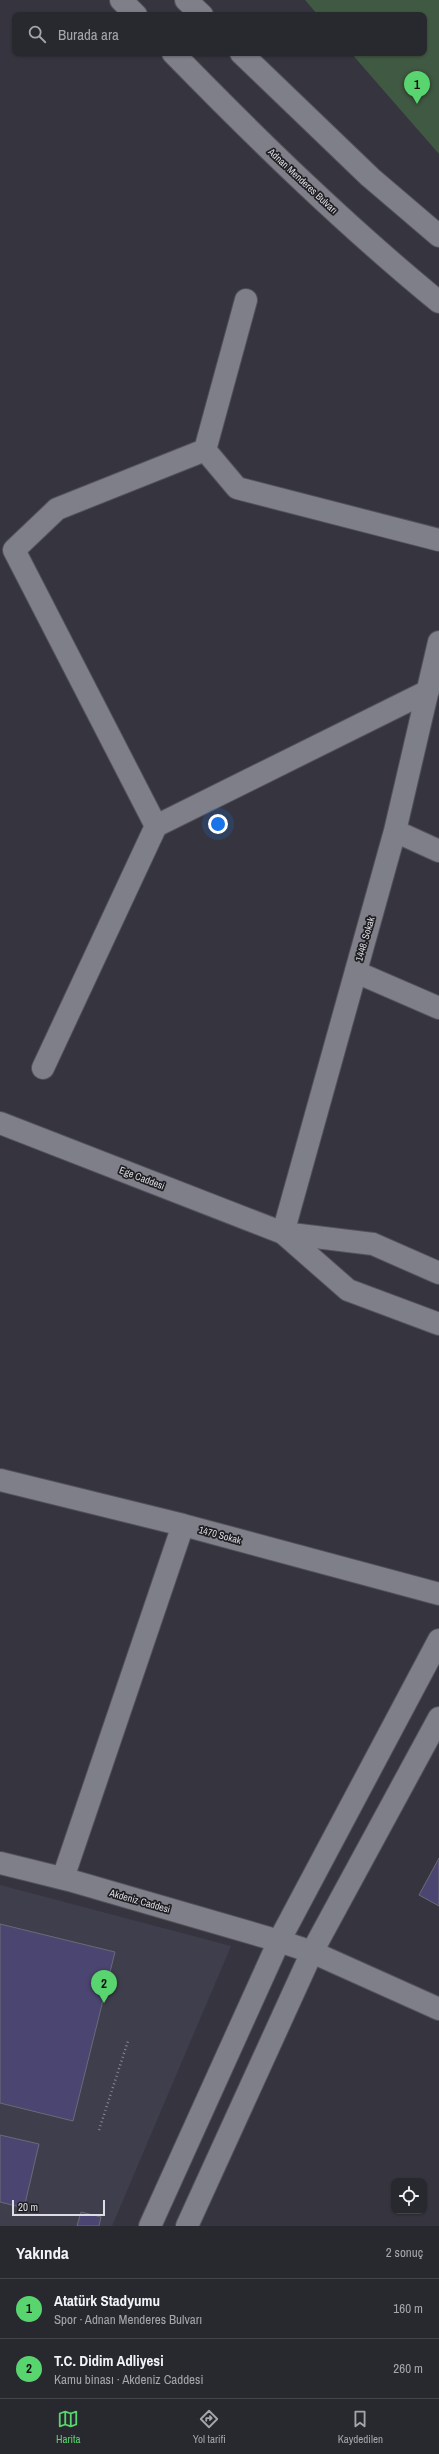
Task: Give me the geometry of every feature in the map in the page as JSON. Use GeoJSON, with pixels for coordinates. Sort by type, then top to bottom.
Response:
{"type":"FeatureCollection","features":[{"type":"Feature","properties":{"kind":"street"},"geometry":{"type":"LineString","coordinates":[[121,0],[133,12]]}},
{"type":"Feature","properties":{"kind":"street"},"geometry":{"type":"LineString","coordinates":[[186,0],[199,12]]}},
{"type":"Feature","properties":{"kind":"street","name":"Adnan Menderes Bulvarı"},"geometry":{"type":"LineString","coordinates":[[176,56],[245,127],[398,268],[439,302]]}},
{"type":"Feature","properties":{"kind":"street"},"geometry":{"type":"LineString","coordinates":[[244,56],[370,177],[439,236]]}},
{"type":"Feature","properties":{"kind":"street"},"geometry":{"type":"LineString","coordinates":[[205,450],[246,300]]}},
{"type":"Feature","properties":{"kind":"street"},"geometry":{"type":"LineString","coordinates":[[205,450],[237,488],[439,540]]}},
{"type":"Feature","properties":{"kind":"street"},"geometry":{"type":"LineString","coordinates":[[156,826],[14,550],[57,509],[205,450]]}},
{"type":"Feature","properties":{"kind":"street","name":"1448. Sokak"},"geometry":{"type":"LineString","coordinates":[[283,1233],[395,832],[439,642]]}},
{"type":"Feature","properties":{"kind":"street"},"geometry":{"type":"LineString","coordinates":[[43,1068],[156,826],[428,691]]}},
{"type":"Feature","properties":{"kind":"street"},"geometry":{"type":"LineString","coordinates":[[395,832],[439,851]]}},
{"type":"Feature","properties":{"kind":"street"},"geometry":{"type":"LineString","coordinates":[[356,972],[439,1008]]}},
{"type":"Feature","properties":{"kind":"street","name":"Ege Caddesi"},"geometry":{"type":"LineString","coordinates":[[0,1123],[283,1233],[372,1244],[439,1273]]}},
{"type":"Feature","properties":{"kind":"street","name":"Ege Caddesi"},"geometry":{"type":"LineString","coordinates":[[283,1233],[348,1290],[439,1324]]}},
{"type":"Feature","properties":{"kind":"street","name":"1470 Sokak"},"geometry":{"type":"LineString","coordinates":[[0,1480],[183,1525],[439,1594]]}},
{"type":"Feature","properties":{"kind":"street"},"geometry":{"type":"LineString","coordinates":[[63,1878],[183,1525]]}},
{"type":"Feature","properties":{"kind":"street"},"geometry":{"type":"LineString","coordinates":[[150,2226],[279,1941],[439,1640]]}},
{"type":"Feature","properties":{"kind":"street"},"geometry":{"type":"LineString","coordinates":[[187,2226],[312,1952],[439,1718]]}},
{"type":"Feature","properties":{"kind":"street","name":"Akdeniz Caddesi"},"geometry":{"type":"LineString","coordinates":[[0,1863],[63,1878],[279,1941],[312,1952],[439,2009]]}},
{"type":"Feature","properties":{"kind":"path"},"geometry":{"type":"LineString","coordinates":[[99,2130],[128,2041]]}},
{"type":"Feature","properties":{"kind":"shaded area"},"geometry":{"type":"Polygon","coordinates":[[[0,1885],[231,1946],[112,2226],[0,2226],[0,1885]]]}},
{"type":"Feature","properties":{"kind":"green space"},"geometry":{"type":"Polygon","coordinates":[[[305,0],[439,0],[439,154],[354,56],[427,56],[427,12],[315,12],[305,0]]]}},
{"type":"Feature","properties":{"kind":"building"},"geometry":{"type":"Polygon","coordinates":[[[439,1858],[439,1906],[419,1895],[439,1858]]]}},
{"type":"Feature","properties":{"kind":"building"},"geometry":{"type":"Polygon","coordinates":[[[0,1924],[115,1952],[73,2121],[0,2103],[0,1924]]]}},
{"type":"Feature","properties":{"kind":"building"},"geometry":{"type":"Polygon","coordinates":[[[0,2135],[39,2144],[24,2208],[0,2202],[0,2135]]]}},
{"type":"Feature","properties":{"kind":"building"},"geometry":{"type":"Polygon","coordinates":[[[81,2212],[101,2217],[99,2226],[77,2226],[81,2212]]]}},
{"type":"Feature","properties":{"kind":"place","name":"Atatürk Stadyumu"},"geometry":{"type":"Point","coordinates":[417,104]}},
{"type":"Feature","properties":{"kind":"place","name":"T.C. Didim Adliyesi"},"geometry":{"type":"Point","coordinates":[104,2003]}}]}
